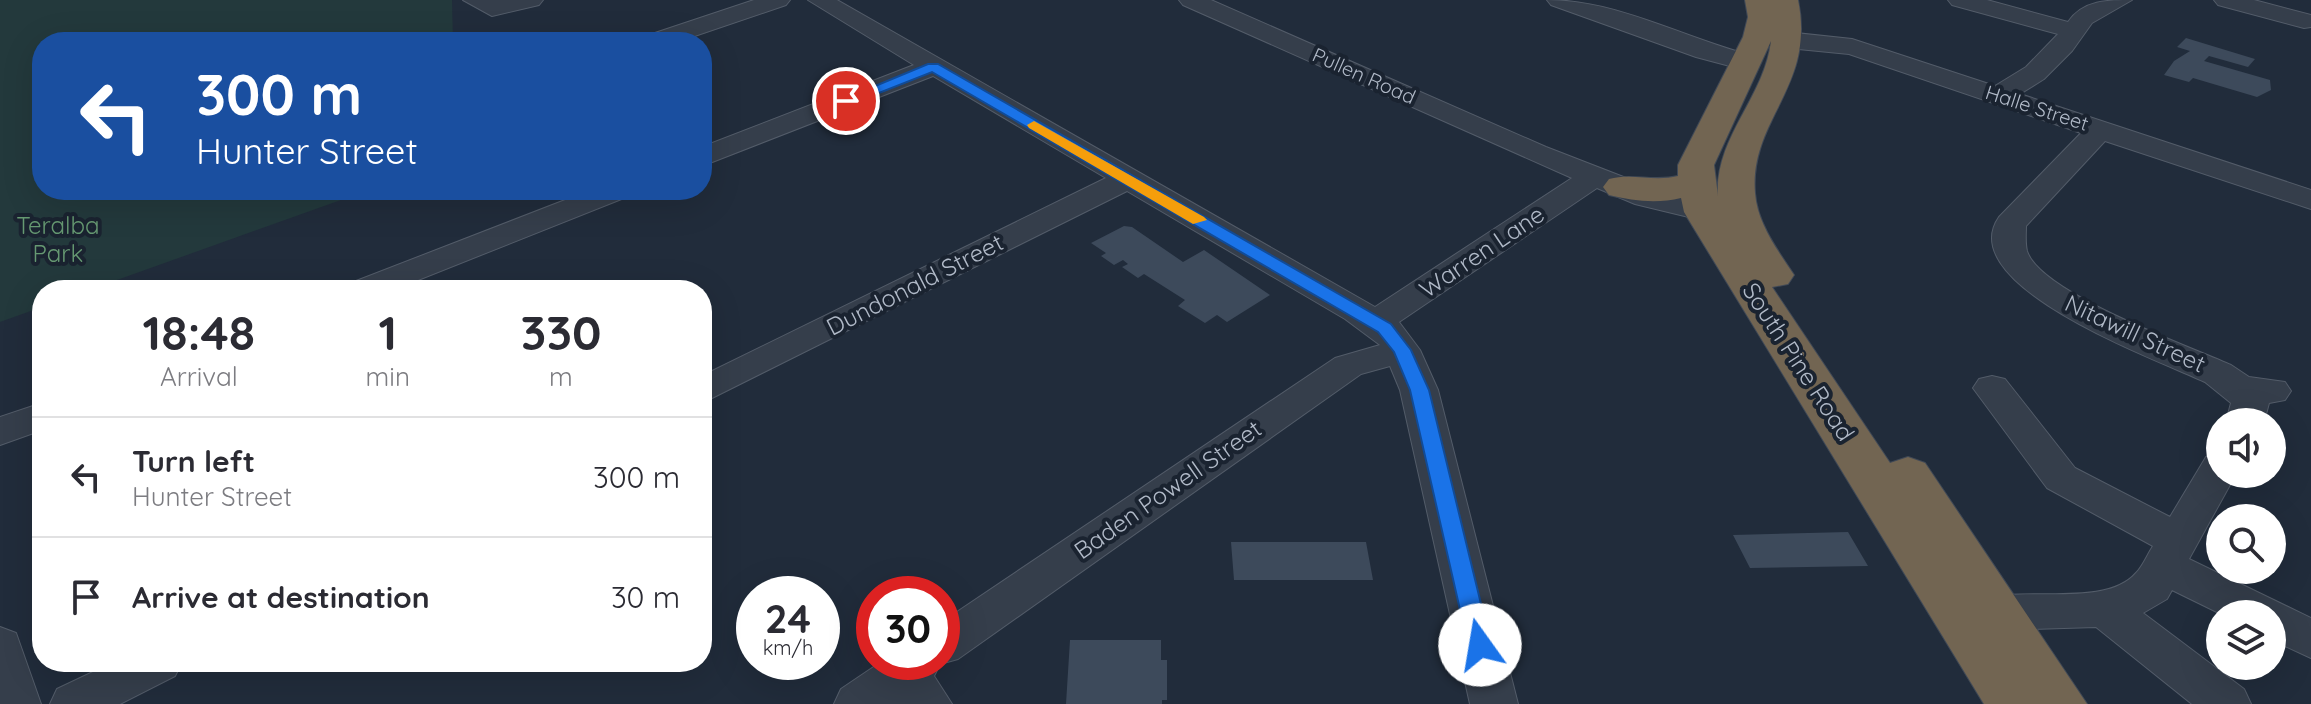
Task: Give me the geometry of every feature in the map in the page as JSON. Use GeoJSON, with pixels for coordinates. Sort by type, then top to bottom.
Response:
{"type":"FeatureCollection","features":[{"type":"Feature","properties":{"kind":"highway"},"geometry":{"type":"LineString","coordinates":[[1720,215],[1699,155],[1752,50],[1763,17],[1760,0]]}},
{"type":"Feature","properties":{"kind":"highway","name":"South Pine Road"},"geometry":{"type":"LineString","coordinates":[[1720,215],[1736,193],[1738,168],[1783,67],[1790,39],[1783,0]]}},
{"type":"Feature","properties":{"kind":"highway"},"geometry":{"type":"LineString","coordinates":[[1604,184],[1663,191],[1720,215]]}},
{"type":"Feature","properties":{"kind":"highway","name":"South Pine Road"},"geometry":{"type":"LineString","coordinates":[[1720,215],[1999,612],[2058,704]]}},
{"type":"Feature","properties":{"kind":"highway","name":"South Pine Road"},"geometry":{"type":"LineString","coordinates":[[1720,215],[2015,704]]}},
{"type":"Feature","properties":{"kind":"street"},"geometry":{"type":"LineString","coordinates":[[482,4],[531,0]]}},
{"type":"Feature","properties":{"kind":"street"},"geometry":{"type":"LineString","coordinates":[[682,32],[778,0]]}},
{"type":"Feature","properties":{"kind":"street"},"geometry":{"type":"LineString","coordinates":[[820,0],[1389,336],[1426,413],[1494,704]]}},
{"type":"Feature","properties":{"kind":"street","name":"Pullen Road"},"geometry":{"type":"LineString","coordinates":[[1191,0],[1604,184]]}},
{"type":"Feature","properties":{"kind":"street","name":"Halle Street"},"geometry":{"type":"LineString","coordinates":[[1559,0],[1705,52],[1752,50],[1790,39],[1852,47],[2311,200]]}},
{"type":"Feature","properties":{"kind":"street"},"geometry":{"type":"LineString","coordinates":[[1960,0],[2079,24]]}},
{"type":"Feature","properties":{"kind":"street"},"geometry":{"type":"LineString","coordinates":[[2028,0],[2079,24]]}},
{"type":"Feature","properties":{"kind":"street"},"geometry":{"type":"LineString","coordinates":[[1999,95],[2035,73],[2079,24],[2120,0]]}},
{"type":"Feature","properties":{"kind":"street"},"geometry":{"type":"LineString","coordinates":[[2226,0],[2304,21]]}},
{"type":"Feature","properties":{"kind":"street"},"geometry":{"type":"LineString","coordinates":[[712,153],[933,67]]}},
{"type":"Feature","properties":{"kind":"street","name":"Nitawill Street"},"geometry":{"type":"LineString","coordinates":[[2101,129],[2010,224],[2007,233],[2013,256],[2038,284],[2069,305],[2211,368],[2253,400]]}},
{"type":"Feature","properties":{"kind":"street","name":"Dundonald Street"},"geometry":{"type":"LineString","coordinates":[[712,386],[1127,179]]}},
{"type":"Feature","properties":{"kind":"street","name":"Warren Lane"},"geometry":{"type":"LineString","coordinates":[[1389,336],[1604,184]]}},
{"type":"Feature","properties":{"kind":"street"},"geometry":{"type":"LineString","coordinates":[[388,280],[592,200]]}},
{"type":"Feature","properties":{"kind":"street","name":"Baden Powell Street"},"geometry":{"type":"LineString","coordinates":[[960,634],[1389,336]]}},
{"type":"Feature","properties":{"kind":"street"},"geometry":{"type":"LineString","coordinates":[[1992,388],[2061,478],[2241,600]]}},
{"type":"Feature","properties":{"kind":"street"},"geometry":{"type":"LineString","coordinates":[[0,432],[32,420]]}},
{"type":"Feature","properties":{"kind":"street"},"geometry":{"type":"LineString","coordinates":[[1999,612],[2105,608],[2142,594],[2172,553],[2208,488]]}},
{"type":"Feature","properties":{"kind":"street"},"geometry":{"type":"LineString","coordinates":[[2105,608],[2227,704]]}},
{"type":"Feature","properties":{"kind":"street"},"geometry":{"type":"LineString","coordinates":[[2286,626],[2311,639]]}},
{"type":"Feature","properties":{"kind":"street"},"geometry":{"type":"LineString","coordinates":[[0,646],[17,704]]}},
{"type":"Feature","properties":{"kind":"street"},"geometry":{"type":"LineString","coordinates":[[74,704],[139,672]]}},
{"type":"Feature","properties":{"kind":"street"},"geometry":{"type":"LineString","coordinates":[[858,704],[914,680]]}},
{"type":"Feature","properties":{"kind":"green space","name":"Teralba Park"},"geometry":{"type":"Polygon","coordinates":[[[0,0],[452,0],[453,32],[32,32],[32,200],[341,200],[117,280],[32,280],[32,311],[0,322],[0,0]]]}},
{"type":"Feature","properties":{"kind":"building"},"geometry":{"type":"Polygon","coordinates":[[[2186,38],[2255,59],[2248,67],[2209,56],[2204,61],[2270,80],[2271,90],[2257,97],[2193,78],[2189,82],[2164,75],[2174,61],[2190,51],[2177,47],[2186,38]]]}},
{"type":"Feature","properties":{"kind":"building"},"geometry":{"type":"Polygon","coordinates":[[[1124,226],[1132,227],[1183,262],[1204,250],[1270,295],[1227,322],[1217,315],[1205,323],[1178,306],[1185,300],[1144,274],[1138,278],[1122,267],[1128,264],[1123,260],[1114,265],[1101,256],[1106,253],[1091,243],[1124,226]]]}},
{"type":"Feature","properties":{"kind":"building"},"geometry":{"type":"Polygon","coordinates":[[[1848,532],[1868,566],[1750,568],[1733,535],[1848,532]]]}},
{"type":"Feature","properties":{"kind":"building"},"geometry":{"type":"Polygon","coordinates":[[[1231,542],[1366,542],[1373,580],[1234,580],[1231,542]]]}},
{"type":"Feature","properties":{"kind":"building"},"geometry":{"type":"Polygon","coordinates":[[[1070,640],[1161,640],[1161,660],[1167,660],[1167,700],[1162,700],[1162,704],[1066,704],[1070,640]]]}},
{"type":"Feature","properties":{"kind":"slow traffic"},"geometry":{"type":"LineString","coordinates":[[1034,125],[1199,220]]}},
{"type":"Feature","properties":{"kind":"route"},"geometry":{"type":"LineString","coordinates":[[846,101],[933,67],[1385,328],[1402,350],[1426,413],[1480,645]]}}]}
